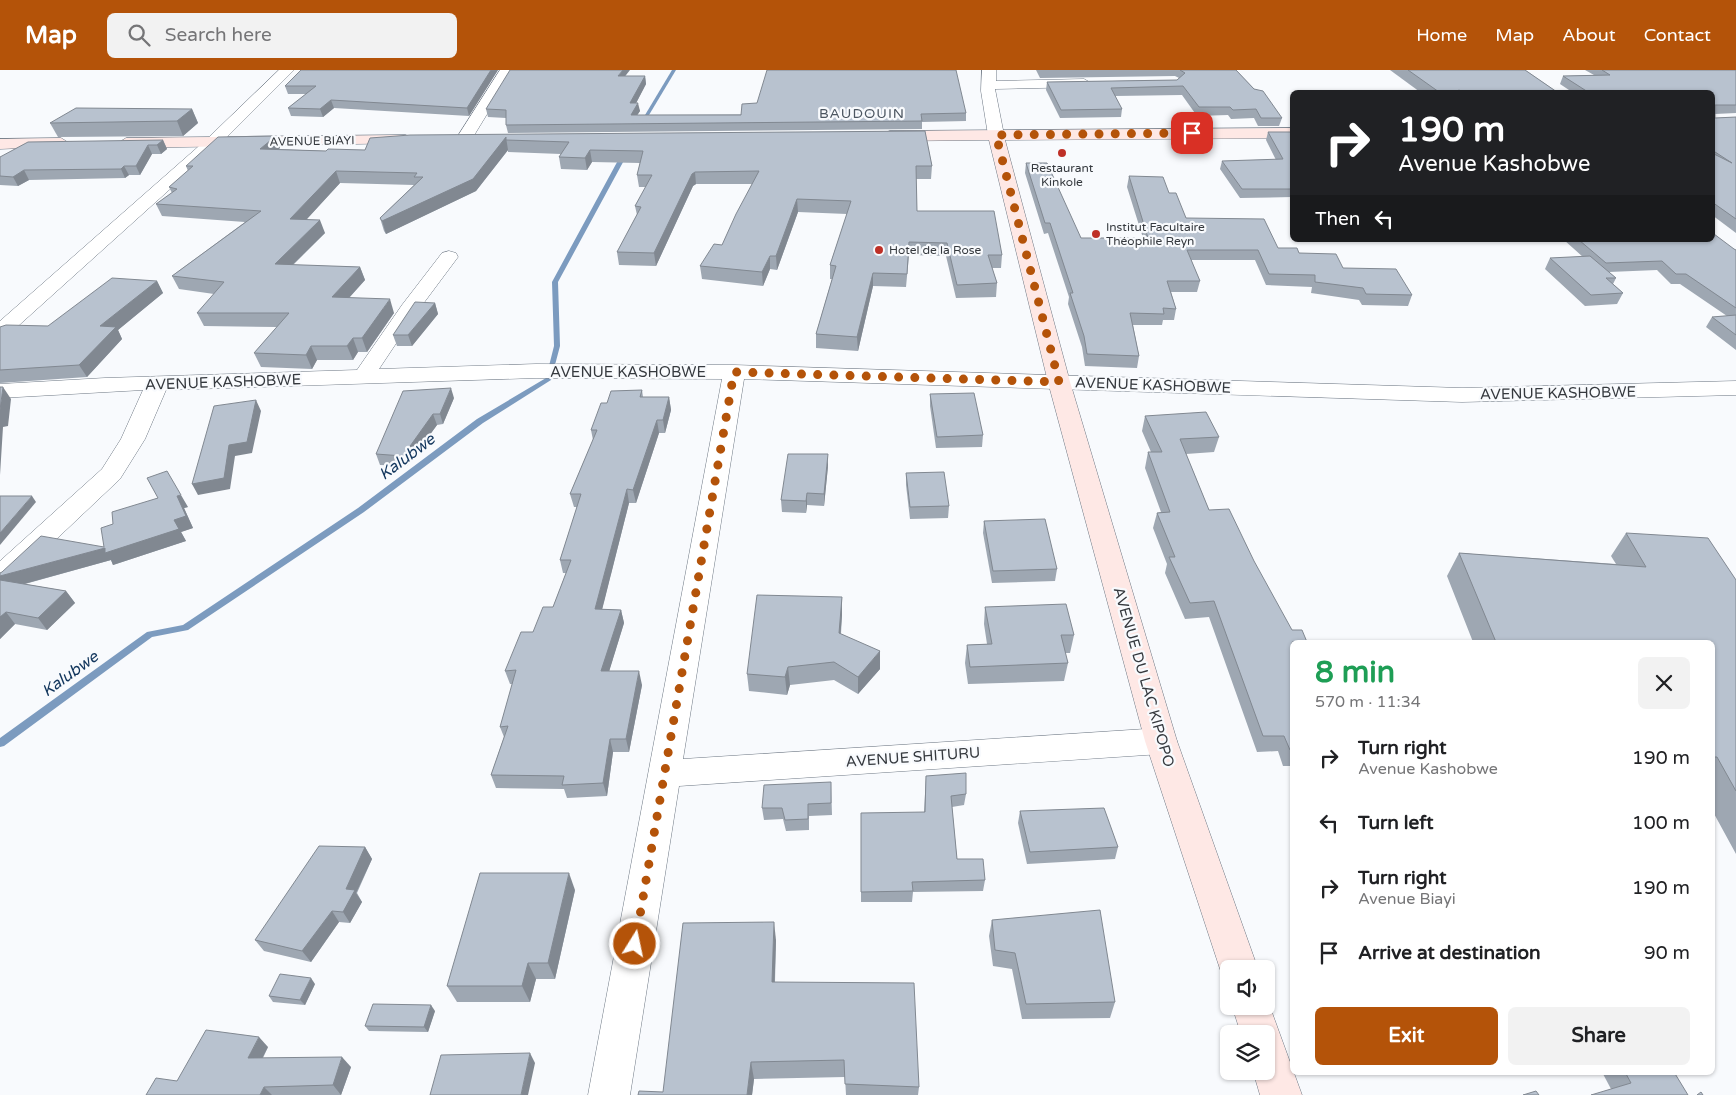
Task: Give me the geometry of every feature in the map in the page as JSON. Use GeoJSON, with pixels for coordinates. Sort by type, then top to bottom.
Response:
{"type":"FeatureCollection","features":[{"type":"Feature","properties":{"kind":"street"},"geometry":{"type":"LineString","coordinates":[[0,332],[213,142],[287,70]]}},
{"type":"Feature","properties":{"kind":"street"},"geometry":{"type":"LineString","coordinates":[[464,139],[507,70]]}},
{"type":"Feature","properties":{"kind":"street"},"geometry":{"type":"LineString","coordinates":[[996,135],[989,77],[1096,83]]}},
{"type":"Feature","properties":{"kind":"street"},"geometry":{"type":"LineString","coordinates":[[869,136],[1290,133]]}},
{"type":"Feature","properties":{"kind":"street","name":"AVENUE DU LAC KIPOPO"},"geometry":{"type":"LineString","coordinates":[[996,135],[1059,382],[1162,741],[1236,960]]}},
{"type":"Feature","properties":{"kind":"street"},"geometry":{"type":"LineString","coordinates":[[445,140],[483,139]]}},
{"type":"Feature","properties":{"kind":"street","name":"AVENUE BIAYI"},"geometry":{"type":"LineString","coordinates":[[109,143],[426,140]]}},
{"type":"Feature","properties":{"kind":"street"},"geometry":{"type":"LineString","coordinates":[[0,144],[81,143]]}},
{"type":"Feature","properties":{"kind":"street"},"geometry":{"type":"LineString","coordinates":[[363,377],[409,309],[448,257]]}},
{"type":"Feature","properties":{"kind":"street","name":"AVENUE KASHOBWE"},"geometry":{"type":"LineString","coordinates":[[0,391],[157,384],[547,372],[734,372],[1462,395],[1736,388]]}},
{"type":"Feature","properties":{"kind":"street"},"geometry":{"type":"LineString","coordinates":[[609,1095],[734,372]]}},
{"type":"Feature","properties":{"kind":"street"},"geometry":{"type":"LineString","coordinates":[[0,576],[95,491],[111,474],[133,439],[157,384]]}},
{"type":"Feature","properties":{"kind":"street","name":"AVENUE SHITURU"},"geometry":{"type":"LineString","coordinates":[[664,774],[1162,741]]}},
{"type":"Feature","properties":{"kind":"street"},"geometry":{"type":"LineString","coordinates":[[1275,1075],[1282,1095]]}},
{"type":"Feature","properties":{"kind":"building"},"geometry":{"type":"Polygon","coordinates":[[[301,70],[491,70],[467,108],[331,100],[320,109],[288,108],[316,86],[285,86],[301,70]]]}},
{"type":"Feature","properties":{"kind":"building"},"geometry":{"type":"Polygon","coordinates":[[[510,70],[623,70],[618,76],[645,76],[630,103],[638,103],[631,115],[741,115],[742,104],[757,103],[767,70],[956,70],[966,113],[921,114],[922,121],[506,125],[506,110],[486,109],[510,70]]]}},
{"type":"Feature","properties":{"kind":"building"},"geometry":{"type":"Polygon","coordinates":[[[1180,70],[1236,70],[1254,89],[1263,91],[1282,118],[1261,118],[1256,109],[1233,110],[1230,107],[1199,107],[1183,86],[1111,88],[1122,109],[1061,110],[1047,82],[1177,80],[1185,73],[1180,70]]]}},
{"type":"Feature","properties":{"kind":"building"},"geometry":{"type":"Polygon","coordinates":[[[1408,70],[1525,70],[1554,90],[1459,90],[1436,90],[1408,70]]]}},
{"type":"Feature","properties":{"kind":"building"},"geometry":{"type":"Polygon","coordinates":[[[1602,70],[1736,70],[1736,105],[1715,105],[1715,90],[1585,90],[1563,76],[1610,75],[1602,70]]]}},
{"type":"Feature","properties":{"kind":"building"},"geometry":{"type":"Polygon","coordinates":[[[76,108],[192,109],[177,121],[50,123],[76,108]]]}},
{"type":"Feature","properties":{"kind":"building"},"geometry":{"type":"Polygon","coordinates":[[[1736,117],[1736,219],[1715,204],[1715,154],[1732,163],[1715,152],[1715,118],[1736,117]]]}},
{"type":"Feature","properties":{"kind":"building"},"geometry":{"type":"Polygon","coordinates":[[[925,131],[932,166],[916,166],[917,211],[994,211],[1002,255],[988,255],[997,283],[957,285],[947,243],[909,242],[907,274],[873,273],[857,337],[816,334],[836,266],[830,265],[851,201],[797,199],[776,256],[770,256],[762,272],[700,266],[714,244],[722,245],[759,171],[695,172],[692,174],[654,253],[617,252],[641,207],[635,206],[652,175],[637,175],[643,151],[590,150],[585,158],[559,157],[569,142],[506,140],[506,137],[473,179],[382,221],[380,218],[423,177],[414,177],[417,173],[336,171],[290,219],[320,220],[275,264],[360,267],[332,297],[390,299],[362,338],[353,338],[347,346],[311,346],[306,355],[254,353],[289,313],[197,313],[224,282],[172,276],[261,211],[156,204],[177,189],[169,187],[193,166],[186,166],[218,137],[276,136],[260,149],[326,151],[328,149],[365,150],[370,138],[410,135],[925,131]]]}},
{"type":"Feature","properties":{"kind":"building"},"geometry":{"type":"Polygon","coordinates":[[[1268,132],[1290,132],[1290,189],[1242,189],[1222,161],[1283,159],[1268,132]]]}},
{"type":"Feature","properties":{"kind":"building"},"geometry":{"type":"Polygon","coordinates":[[[163,140],[157,145],[148,145],[136,166],[124,166],[121,169],[24,170],[13,177],[0,176],[0,157],[28,142],[163,140]]]}},
{"type":"Feature","properties":{"kind":"building"},"geometry":{"type":"Polygon","coordinates":[[[1026,163],[1047,163],[1081,238],[1148,238],[1129,176],[1163,177],[1169,193],[1176,193],[1186,218],[1264,219],[1278,248],[1297,248],[1299,253],[1336,254],[1343,268],[1396,269],[1412,295],[1366,294],[1363,288],[1315,282],[1315,275],[1269,274],[1258,250],[1187,250],[1200,281],[1167,281],[1176,309],[1163,308],[1164,314],[1130,313],[1139,356],[1087,354],[1084,336],[1070,293],[1073,293],[1050,223],[1045,223],[1026,163]]]}},
{"type":"Feature","properties":{"kind":"building"},"geometry":{"type":"Polygon","coordinates":[[[1715,235],[1736,250],[1736,308],[1686,274],[1676,274],[1662,261],[1606,263],[1581,242],[1715,242],[1715,235]]]}},
{"type":"Feature","properties":{"kind":"building"},"geometry":{"type":"Polygon","coordinates":[[[1590,256],[1616,278],[1606,278],[1623,293],[1591,295],[1550,258],[1590,256]]]}},
{"type":"Feature","properties":{"kind":"building"},"geometry":{"type":"Polygon","coordinates":[[[112,278],[157,281],[100,326],[116,327],[79,365],[0,370],[0,327],[6,325],[48,326],[112,278]]]}},
{"type":"Feature","properties":{"kind":"building"},"geometry":{"type":"Polygon","coordinates":[[[415,302],[435,303],[408,335],[393,335],[415,302]]]}},
{"type":"Feature","properties":{"kind":"building"},"geometry":{"type":"Polygon","coordinates":[[[1736,315],[1736,335],[1712,317],[1736,315]]]}},
{"type":"Feature","properties":{"kind":"building"},"geometry":{"type":"Polygon","coordinates":[[[0,387],[3,387],[0,410],[0,387]]]}},
{"type":"Feature","properties":{"kind":"building"},"geometry":{"type":"Polygon","coordinates":[[[451,388],[440,414],[433,414],[403,456],[376,454],[403,391],[451,388]]]}},
{"type":"Feature","properties":{"kind":"building"},"geometry":{"type":"Polygon","coordinates":[[[642,390],[640,397],[669,397],[663,420],[657,420],[633,490],[627,489],[595,609],[621,610],[601,671],[639,671],[626,739],[610,739],[603,783],[562,785],[564,776],[491,775],[508,726],[500,727],[516,670],[505,671],[521,632],[533,632],[543,607],[553,607],[571,560],[560,560],[581,494],[570,494],[597,430],[591,430],[601,403],[607,403],[611,391],[642,390]]]}},
{"type":"Feature","properties":{"kind":"building"},"geometry":{"type":"Polygon","coordinates":[[[974,393],[983,435],[937,437],[930,394],[974,393]]]}},
{"type":"Feature","properties":{"kind":"building"},"geometry":{"type":"Polygon","coordinates":[[[256,400],[247,442],[229,445],[224,478],[192,484],[214,406],[256,400]]]}},
{"type":"Feature","properties":{"kind":"building"},"geometry":{"type":"Polygon","coordinates":[[[1206,412],[1219,437],[1180,439],[1209,510],[1229,509],[1254,561],[1292,630],[1302,630],[1306,640],[1290,640],[1290,750],[1284,736],[1263,736],[1214,601],[1190,603],[1169,557],[1175,557],[1157,513],[1170,512],[1148,452],[1162,452],[1145,416],[1206,412]]]}},
{"type":"Feature","properties":{"kind":"building"},"geometry":{"type":"Polygon","coordinates":[[[788,454],[828,454],[824,494],[807,493],[806,501],[781,500],[788,454]]]}},
{"type":"Feature","properties":{"kind":"building"},"geometry":{"type":"Polygon","coordinates":[[[167,471],[181,495],[177,496],[186,516],[174,520],[179,529],[105,553],[105,548],[0,576],[0,573],[41,536],[104,547],[101,528],[113,524],[112,512],[158,498],[147,478],[167,471]]]}},
{"type":"Feature","properties":{"kind":"building"},"geometry":{"type":"Polygon","coordinates":[[[944,472],[949,506],[910,507],[906,473],[944,472]]]}},
{"type":"Feature","properties":{"kind":"building"},"geometry":{"type":"Polygon","coordinates":[[[0,496],[32,496],[0,533],[0,496]]]}},
{"type":"Feature","properties":{"kind":"building"},"geometry":{"type":"Polygon","coordinates":[[[1045,519],[1057,569],[993,571],[984,521],[1045,519]]]}},
{"type":"Feature","properties":{"kind":"building"},"geometry":{"type":"Polygon","coordinates":[[[1626,533],[1708,538],[1736,580],[1736,791],[1717,757],[1715,757],[1715,640],[1495,640],[1459,553],[1646,567],[1626,533]]]}},
{"type":"Feature","properties":{"kind":"building"},"geometry":{"type":"Polygon","coordinates":[[[0,580],[66,591],[38,618],[6,612],[0,617],[0,580]]]}},
{"type":"Feature","properties":{"kind":"building"},"geometry":{"type":"Polygon","coordinates":[[[757,595],[842,597],[839,633],[880,651],[858,677],[834,662],[788,667],[785,677],[747,674],[757,595]]]}},
{"type":"Feature","properties":{"kind":"building"},"geometry":{"type":"Polygon","coordinates":[[[1066,604],[1074,635],[1061,635],[1068,663],[970,667],[967,645],[992,644],[985,607],[1066,604]]]}},
{"type":"Feature","properties":{"kind":"building"},"geometry":{"type":"Polygon","coordinates":[[[966,773],[966,794],[951,796],[957,859],[983,859],[985,880],[912,882],[913,891],[861,892],[861,813],[925,812],[926,776],[966,773]]]}},
{"type":"Feature","properties":{"kind":"building"},"geometry":{"type":"Polygon","coordinates":[[[831,782],[831,803],[808,804],[808,819],[785,820],[782,808],[762,808],[764,785],[831,782]]]}},
{"type":"Feature","properties":{"kind":"building"},"geometry":{"type":"Polygon","coordinates":[[[1104,808],[1118,847],[1030,852],[1020,811],[1104,808]]]}},
{"type":"Feature","properties":{"kind":"building"},"geometry":{"type":"Polygon","coordinates":[[[319,846],[365,847],[346,889],[355,890],[343,912],[332,911],[302,951],[255,940],[319,846]]]}},
{"type":"Feature","properties":{"kind":"building"},"geometry":{"type":"Polygon","coordinates":[[[480,873],[569,873],[548,963],[528,963],[522,986],[447,986],[480,873]]]}},
{"type":"Feature","properties":{"kind":"building"},"geometry":{"type":"Polygon","coordinates":[[[1100,910],[1115,1002],[1026,1004],[1015,953],[995,950],[992,920],[1100,910]]]}},
{"type":"Feature","properties":{"kind":"building"},"geometry":{"type":"Polygon","coordinates":[[[774,922],[772,982],[914,983],[919,1087],[845,1084],[844,1060],[751,1062],[747,1095],[638,1095],[639,1091],[663,1092],[683,923],[774,922]]]}},
{"type":"Feature","properties":{"kind":"building"},"geometry":{"type":"Polygon","coordinates":[[[280,974],[311,978],[300,1000],[269,996],[280,974]]]}},
{"type":"Feature","properties":{"kind":"building"},"geometry":{"type":"Polygon","coordinates":[[[373,1004],[431,1005],[424,1027],[365,1026],[373,1004]]]}},
{"type":"Feature","properties":{"kind":"building"},"geometry":{"type":"Polygon","coordinates":[[[206,1030],[259,1037],[248,1058],[342,1057],[333,1085],[264,1087],[260,1095],[146,1095],[156,1078],[177,1081],[206,1030]]]}},
{"type":"Feature","properties":{"kind":"building"},"geometry":{"type":"Polygon","coordinates":[[[530,1053],[521,1095],[430,1095],[441,1055],[530,1053]]]}},
{"type":"Feature","properties":{"kind":"building"},"geometry":{"type":"Polygon","coordinates":[[[1627,1075],[1676,1075],[1688,1095],[1591,1095],[1631,1083],[1627,1075]]]}},
{"type":"Feature","properties":{"kind":"building"},"geometry":{"type":"Polygon","coordinates":[[[1536,1091],[1539,1095],[1523,1095],[1536,1091]]]}},
{"type":"Feature","properties":{"kind":"waterway","name":"Kalubwe"},"geometry":{"type":"LineString","coordinates":[[641,125],[674,70]]}},
{"type":"Feature","properties":{"kind":"waterway","name":"Kalubwe"},"geometry":{"type":"LineString","coordinates":[[0,743],[150,634],[185,628],[361,510],[480,421],[549,379],[557,346],[555,282],[625,153]]}},
{"type":"Feature","properties":{"kind":"place","name":"Restaurant Kinkole"},"geometry":{"type":"Point","coordinates":[1062,153]}},
{"type":"Feature","properties":{"kind":"place","name":"Institut Facultaire Théophile Reyn"},"geometry":{"type":"Point","coordinates":[1096,234]}},
{"type":"Feature","properties":{"kind":"place","name":"Hotel de la Rose"},"geometry":{"type":"Point","coordinates":[879,250]}},
{"type":"Feature","properties":{"kind":"district","name":"BAUDOUIN"},"geometry":{"type":"Point","coordinates":[862,113]}},
{"type":"Feature","properties":{"kind":"route"},"geometry":{"type":"LineString","coordinates":[[635,944],[734,372],[1059,382],[996,135],[1192,133]]}}]}
